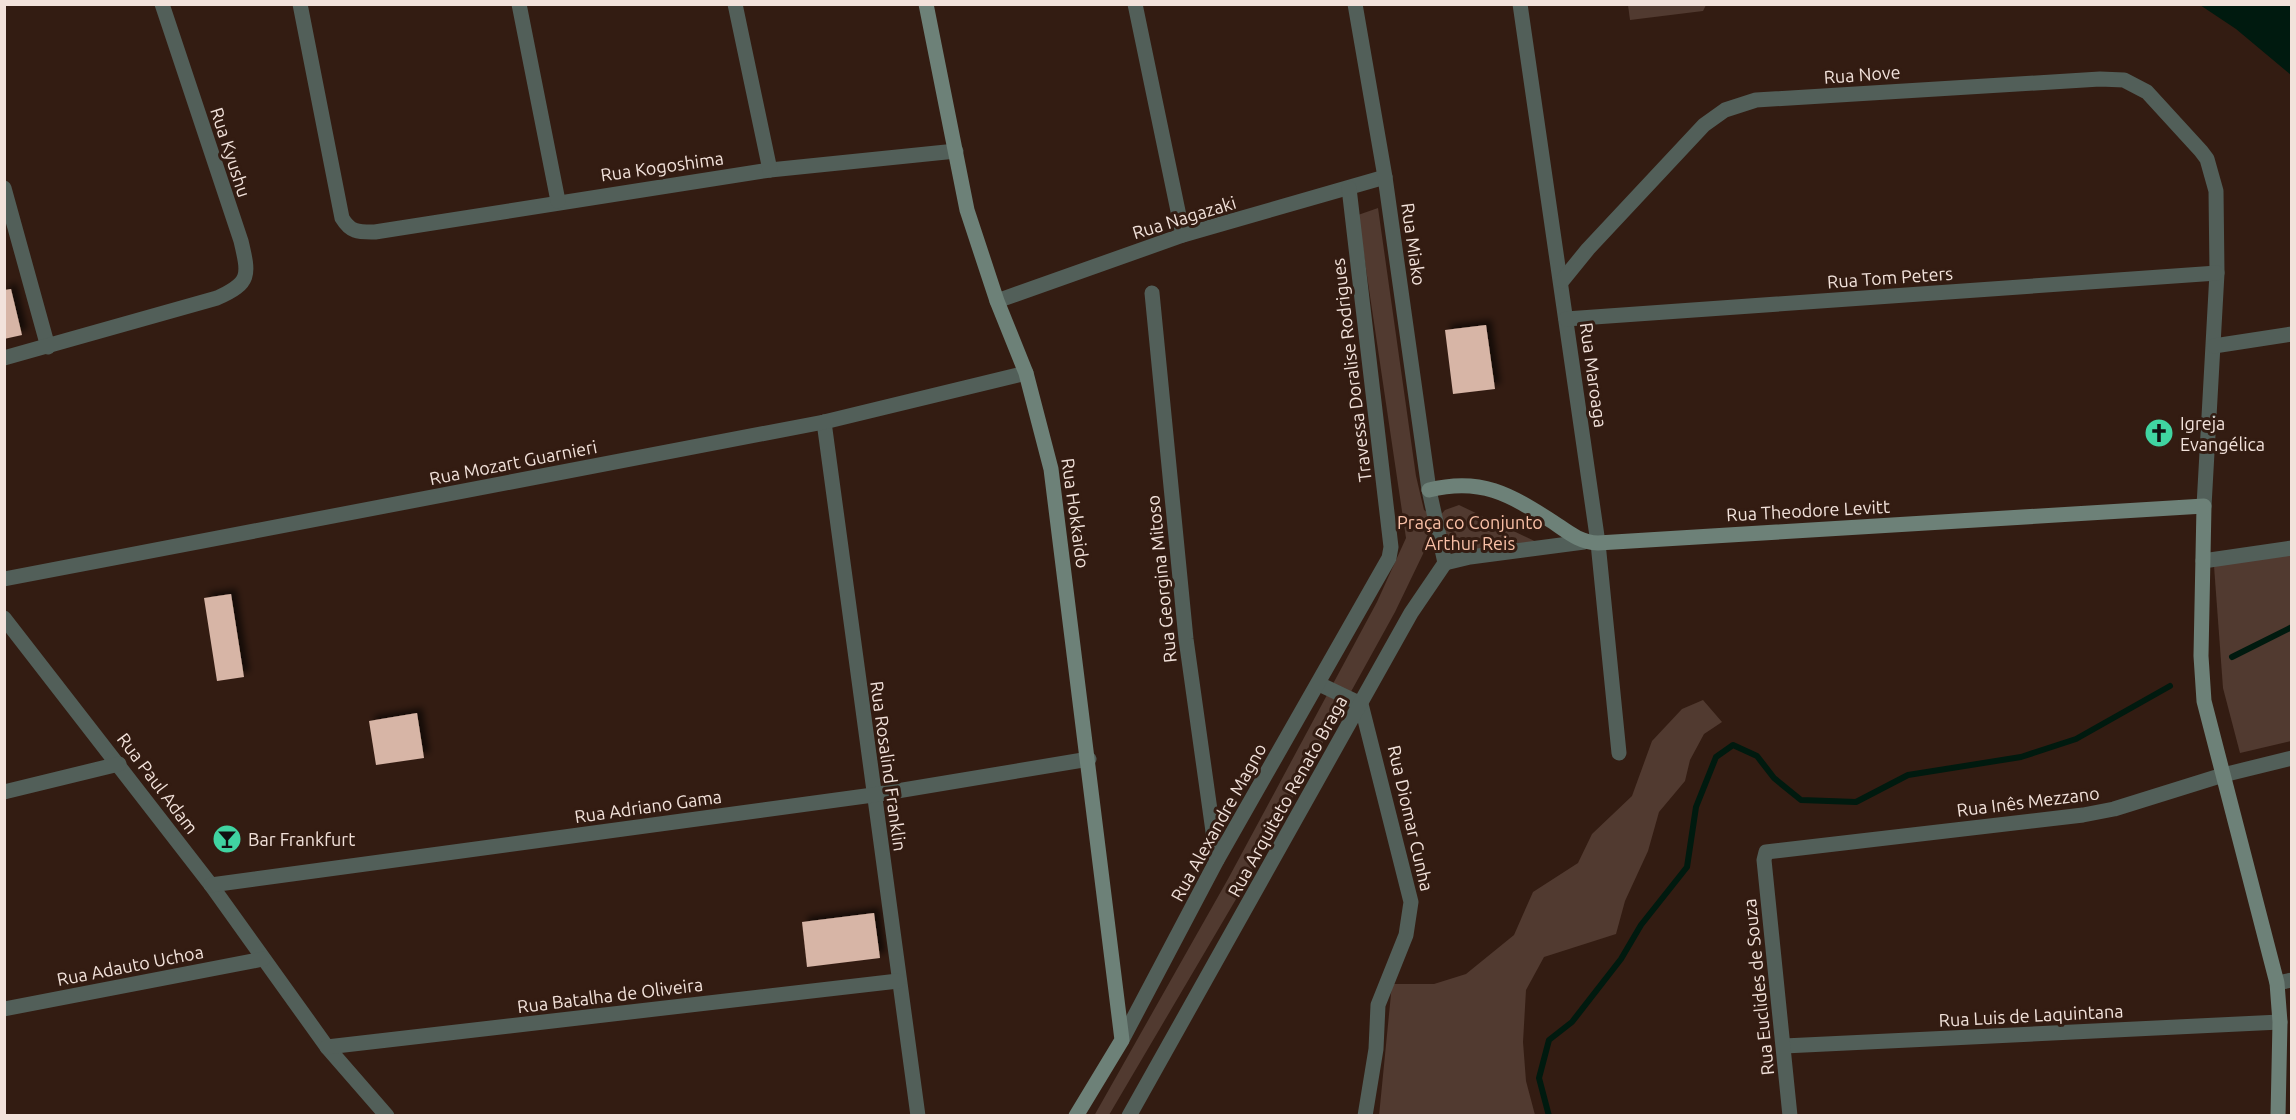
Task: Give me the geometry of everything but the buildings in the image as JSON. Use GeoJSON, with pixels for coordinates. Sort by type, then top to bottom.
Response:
{"type":"FeatureCollection","features":[{"type":"Feature","properties":{"kind":"street","name":"Rua Kyushu"},"geometry":{"type":"LineString","coordinates":[[4,358],[217,298],[236,290],[245,280],[247,268],[241,241],[162,4]]}},
{"type":"Feature","properties":{"kind":"street","name":"Rua Kogoshima"},"geometry":{"type":"LineString","coordinates":[[300,4],[342,218],[348,228],[356,232],[375,232],[558,201],[770,170],[956,151]]}},
{"type":"Feature","properties":{"kind":"street"},"geometry":{"type":"LineString","coordinates":[[519,4],[558,201]]}},
{"type":"Feature","properties":{"kind":"street"},"geometry":{"type":"LineString","coordinates":[[735,4],[770,170]]}},
{"type":"Feature","properties":{"kind":"street","name":"Rua Hokkaido"},"geometry":{"type":"LineString","coordinates":[[926,4],[968,210],[997,301],[1026,373],[1051,469],[1089,759],[1122,1040]]}},
{"type":"Feature","properties":{"kind":"street"},"geometry":{"type":"LineString","coordinates":[[1135,4],[1183,235]]}},
{"type":"Feature","properties":{"kind":"street","name":"Rua Miako"},"geometry":{"type":"LineString","coordinates":[[1355,4],[1385,177],[1429,490]]}},
{"type":"Feature","properties":{"kind":"street","name":"Rua Maroaga"},"geometry":{"type":"LineString","coordinates":[[1520,4],[1562,281],[1591,542],[1619,753]]}},
{"type":"Feature","properties":{"kind":"street","name":"Rua Nove"},"geometry":{"type":"LineString","coordinates":[[1562,281],[1588,249],[1704,125],[1725,110],[1756,100],[2100,79],[2124,80],[2146,92],[2207,159],[2216,191],[2217,273]]}},
{"type":"Feature","properties":{"kind":"street","name":"Rua Nagazaki"},"geometry":{"type":"LineString","coordinates":[[997,301],[1183,235],[1385,177]]}},
{"type":"Feature","properties":{"kind":"street"},"geometry":{"type":"LineString","coordinates":[[4,188],[48,347]]}},
{"type":"Feature","properties":{"kind":"street","name":"Travessa Doralise Rodrigues"},"geometry":{"type":"LineString","coordinates":[[1349,188],[1391,547]]}},
{"type":"Feature","properties":{"kind":"street"},"geometry":{"type":"LineString","coordinates":[[2217,273],[2204,506],[2202,684],[2209,729],[2284,982],[2280,1022],[2278,1116]]}},
{"type":"Feature","properties":{"kind":"street","name":"Rua Tom Peters"},"geometry":{"type":"LineString","coordinates":[[1566,319],[2217,273]]}},
{"type":"Feature","properties":{"kind":"street","name":"Rua Georgina Mitoso"},"geometry":{"type":"LineString","coordinates":[[1152,293],[1186,639],[1216,860]]}},
{"type":"Feature","properties":{"kind":"street"},"geometry":{"type":"LineString","coordinates":[[2214,346],[2292,334]]}},
{"type":"Feature","properties":{"kind":"street","name":"Rua Mozart Guarnieri"},"geometry":{"type":"LineString","coordinates":[[4,579],[824,422],[1026,373]]}},
{"type":"Feature","properties":{"kind":"street","name":"Rua Rosalind Franklin"},"geometry":{"type":"LineString","coordinates":[[824,422],[918,1116]]}},
{"type":"Feature","properties":{"kind":"street"},"geometry":{"type":"LineString","coordinates":[[1457,483],[1486,487],[1591,542],[1470,556],[1445,563],[1429,490],[1457,483]]}},
{"type":"Feature","properties":{"kind":"street","name":"Rua Theodore Levitt"},"geometry":{"type":"LineString","coordinates":[[1591,542],[2204,506]]}},
{"type":"Feature","properties":{"kind":"street","name":"Rua Alexandre Magno"},"geometry":{"type":"LineString","coordinates":[[1076,1116],[1122,1040],[1216,860],[1319,684],[1389,558],[1391,547]]}},
{"type":"Feature","properties":{"kind":"street"},"geometry":{"type":"LineString","coordinates":[[2203,561],[2292,549]]}},
{"type":"Feature","properties":{"kind":"street","name":"Rua Arquiteto Renato Braga"},"geometry":{"type":"LineString","coordinates":[[1129,1116],[1411,613],[1445,563]]}},
{"type":"Feature","properties":{"kind":"street","name":"Rua Paul Adam"},"geometry":{"type":"LineString","coordinates":[[4,618],[120,764],[211,885],[327,1047],[387,1116]]}},
{"type":"Feature","properties":{"kind":"street"},"geometry":{"type":"LineString","coordinates":[[1319,684],[1361,704]]}},
{"type":"Feature","properties":{"kind":"street","name":"Rua Diomar Cunha"},"geometry":{"type":"LineString","coordinates":[[1361,704],[1411,903],[1406,935],[1378,1005],[1376,1048],[1365,1116]]}},
{"type":"Feature","properties":{"kind":"street","name":"Rua Inês Mezzano"},"geometry":{"type":"LineString","coordinates":[[1764,854],[1770,851],[2083,815],[2114,809],[2223,775],[2292,758]]}},
{"type":"Feature","properties":{"kind":"street","name":"Rua Adriano Gama"},"geometry":{"type":"LineString","coordinates":[[211,885],[873,795],[1089,759]]}},
{"type":"Feature","properties":{"kind":"street"},"geometry":{"type":"LineString","coordinates":[[4,792],[120,764]]}},
{"type":"Feature","properties":{"kind":"street","name":"Rua Euclides de Souza"},"geometry":{"type":"LineString","coordinates":[[1764,854],[1790,1116]]}},
{"type":"Feature","properties":{"kind":"street","name":"Rua Adauto Uchoa"},"geometry":{"type":"LineString","coordinates":[[4,1009],[262,958]]}},
{"type":"Feature","properties":{"kind":"street","name":"Rua Batalha de Oliveira"},"geometry":{"type":"LineString","coordinates":[[327,1047],[898,981]]}},
{"type":"Feature","properties":{"kind":"street","name":"Rua Luis de Laquintana"},"geometry":{"type":"LineString","coordinates":[[1784,1046],[2280,1022]]}},
{"type":"Feature","properties":{"kind":"green space"},"geometry":{"type":"Polygon","coordinates":[[[1628,4],[1706,5],[1703,11],[1630,20],[1628,4]]]}},
{"type":"Feature","properties":{"kind":"green space","name":"Praça co Conjunto Arthur Reis"},"geometry":{"type":"Polygon","coordinates":[[[1378,208],[1416,476],[1424,510],[1437,519],[1445,510],[1459,505],[1545,546],[1473,554],[1458,550],[1435,529],[1395,612],[1242,889],[1109,1115],[1094,1116],[1228,879],[1377,602],[1406,538],[1358,215],[1378,208]]]}},
{"type":"Feature","properties":{"kind":"green space"},"geometry":{"type":"Polygon","coordinates":[[[2291,555],[2291,741],[2240,753],[2223,688],[2214,566],[2291,555]]]}},
{"type":"Feature","properties":{"kind":"green space"},"geometry":{"type":"Polygon","coordinates":[[[1703,700],[1722,722],[1704,734],[1690,760],[1685,781],[1659,812],[1648,851],[1625,901],[1616,934],[1544,957],[1526,990],[1523,1042],[1526,1081],[1535,1115],[1379,1116],[1392,984],[1434,984],[1466,974],[1514,935],[1533,892],[1578,863],[1592,834],[1632,796],[1652,741],[1682,709],[1703,700]]]}},
{"type":"Feature","properties":{"kind":"shaded area"},"geometry":{"type":"Polygon","coordinates":[[[2200,5],[2291,5],[2291,75],[2236,29],[2200,5]]]}},
{"type":"Feature","properties":{"kind":"waterway"},"geometry":{"type":"LineString","coordinates":[[2232,657],[2292,627]]}},
{"type":"Feature","properties":{"kind":"waterway"},"geometry":{"type":"LineString","coordinates":[[1549,1116],[1539,1078],[1549,1040],[1572,1022],[1621,959],[1641,925],[1687,867],[1696,807],[1716,757],[1733,745],[1757,756],[1774,778],[1801,800],[1856,802],[1908,775],[2021,757],[2076,739],[2170,686]]}},
{"type":"Feature","properties":{"kind":"place","name":"Igreja Evangélica"},"geometry":{"type":"Point","coordinates":[2159,433]}},
{"type":"Feature","properties":{"kind":"place","name":"Bar Frankfurt"},"geometry":{"type":"Point","coordinates":[227,839]}}]}
